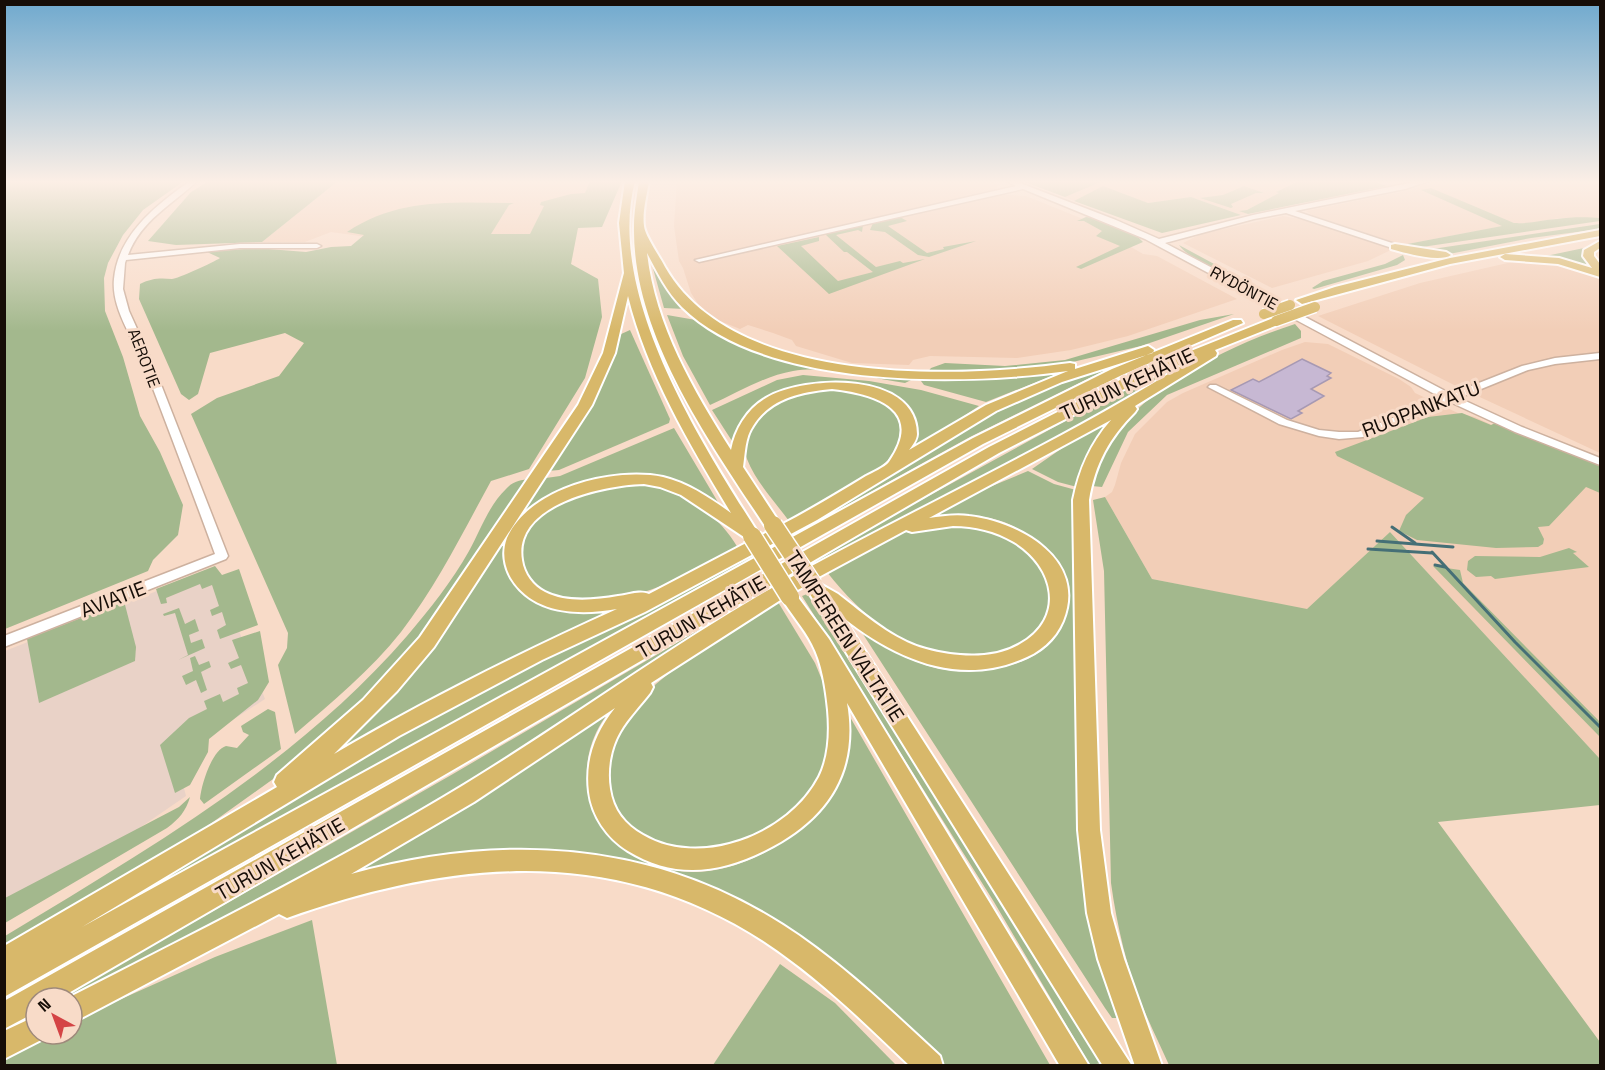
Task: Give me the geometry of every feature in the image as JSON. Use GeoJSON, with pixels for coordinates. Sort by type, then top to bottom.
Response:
{"type":"FeatureCollection","features":[{"type":"Feature","properties":{"kind":"highway","name":"TAMPEREEN VALTATIE"},"geometry":{"type":"LineString","coordinates":[[626,231],[628,275],[646,341],[670,395],[752,536],[822,644],[1076,1065]]}},
{"type":"Feature","properties":{"kind":"highway","name":"TAMPEREEN VALTATIE"},"geometry":{"type":"LineString","coordinates":[[639,231],[647,288],[664,338],[690,391],[735,468],[813,585],[1119,1065]]}},
{"type":"Feature","properties":{"kind":"highway"},"geometry":{"type":"LineString","coordinates":[[640,231],[670,286],[688,307],[724,332],[788,356],[866,370],[952,376],[1036,372],[1112,359],[1209,334]]}},
{"type":"Feature","properties":{"kind":"highway","name":"TURUN KEHÄTIE"},"geometry":{"type":"LineString","coordinates":[[4,1016],[994,450],[1131,380],[1239,334],[1302,300],[1408,270],[1480,254],[1600,233]]}},
{"type":"Feature","properties":{"kind":"highway"},"geometry":{"type":"LineString","coordinates":[[1600,243],[1589,250],[1587,256],[1600,272]]}},
{"type":"Feature","properties":{"kind":"highway","name":"TURUN KEHÄTIE"},"geometry":{"type":"LineString","coordinates":[[4,984],[947,458],[1107,376],[1209,334],[1270,317],[1315,308],[1417,277],[1506,257],[1600,243]]}},
{"type":"Feature","properties":{"kind":"highway"},"geometry":{"type":"LineString","coordinates":[[1395,247],[1438,255],[1480,254]]}},
{"type":"Feature","properties":{"kind":"highway"},"geometry":{"type":"LineString","coordinates":[[1395,247],[1410,256],[1408,270]]}},
{"type":"Feature","properties":{"kind":"highway"},"geometry":{"type":"LineString","coordinates":[[1506,257],[1559,261],[1600,272]]}},
{"type":"Feature","properties":{"kind":"highway"},"geometry":{"type":"LineString","coordinates":[[238,820],[349,728],[386,692],[424,647],[585,405],[609,352],[618,304],[628,275]]}},
{"type":"Feature","properties":{"kind":"highway"},"geometry":{"type":"LineString","coordinates":[[84,1005],[236,924],[465,795],[766,599],[891,531],[1022,464],[1147,393],[1239,334]]}},
{"type":"Feature","properties":{"kind":"highway"},"geometry":{"type":"LineString","coordinates":[[4,960],[382,735],[471,687],[669,591],[811,516],[963,423],[1014,396],[1112,359]]}},
{"type":"Feature","properties":{"kind":"highway"},"geometry":{"type":"LineString","coordinates":[[735,468],[742,433],[761,408],[781,395],[795,390],[833,384],[875,392],[893,402],[904,413],[910,426],[909,440],[901,456],[889,468]]}},
{"type":"Feature","properties":{"kind":"highway"},"geometry":{"type":"LineString","coordinates":[[1147,393],[1100,441],[1087,470],[1082,500],[1089,830],[1099,913],[1121,989],[1149,1065]]}},
{"type":"Feature","properties":{"kind":"highway"},"geometry":{"type":"LineString","coordinates":[[669,591],[602,605],[565,604],[541,597],[524,585],[518,575],[513,556],[516,537],[524,524],[536,512],[559,497],[600,483],[634,480],[661,482],[680,489],[752,536]]}},
{"type":"Feature","properties":{"kind":"highway"},"geometry":{"type":"LineString","coordinates":[[813,585],[894,642],[920,655],[952,663],[983,663],[1008,658],[1032,645],[1051,627],[1058,605],[1058,584],[1052,569],[1044,558],[1019,537],[994,527],[965,521],[942,521],[891,531]]}},
{"type":"Feature","properties":{"kind":"highway"},"geometry":{"type":"LineString","coordinates":[[669,661],[624,707],[609,728],[599,753],[597,788],[612,822],[634,844],[650,853],[675,861],[714,860],[768,841],[802,818],[819,798],[827,784],[836,756],[839,720],[838,700],[822,644]]}},
{"type":"Feature","properties":{"kind":"highway"},"geometry":{"type":"LineString","coordinates":[[236,924],[330,891],[398,873],[455,862],[560,861],[614,870],[671,885],[726,907],[773,933],[825,971],[876,1014],[930,1065]]}},
{"type":"Feature","properties":{"kind":"highway"},"geometry":{"type":"LineString","coordinates":[[4,1046],[24,1035]]}},
{"type":"Feature","properties":{"kind":"street","name":"AEROTIE"},"geometry":{"type":"LineString","coordinates":[[137,231],[122,258],[118,277],[120,300],[148,364],[167,420],[222,556]]}},
{"type":"Feature","properties":{"kind":"street"},"geometry":{"type":"LineString","coordinates":[[699,260],[828,231]]}},
{"type":"Feature","properties":{"kind":"street","name":"RYDÖNTIE"},"geometry":{"type":"LineString","coordinates":[[1136,231],[1456,396],[1600,462]]}},
{"type":"Feature","properties":{"kind":"street"},"geometry":{"type":"LineString","coordinates":[[1158,242],[1202,231]]}},
{"type":"Feature","properties":{"kind":"street"},"geometry":{"type":"LineString","coordinates":[[1347,231],[1395,247]]}},
{"type":"Feature","properties":{"kind":"street"},"geometry":{"type":"LineString","coordinates":[[122,258],[240,246],[318,246]]}},
{"type":"Feature","properties":{"kind":"street","name":"RUOPANKATU"},"geometry":{"type":"LineString","coordinates":[[1213,387],[1289,425],[1321,435],[1340,437],[1359,435],[1539,364],[1600,356]]}},
{"type":"Feature","properties":{"kind":"street","name":"AVIATIE"},"geometry":{"type":"LineString","coordinates":[[4,642],[222,556]]}},
{"type":"Feature","properties":{"kind":"shaded area"},"geometry":{"type":"Polygon","coordinates":[[[276,231],[577,231],[571,265],[331,232],[305,242],[262,242],[276,231]]]}},
{"type":"Feature","properties":{"kind":"shaded area"},"geometry":{"type":"Polygon","coordinates":[[[675,231],[1103,231],[1143,254],[1157,256],[1237,299],[1128,336],[1071,350],[1017,358],[930,356],[913,360],[909,365],[852,363],[796,346],[792,340],[773,333],[748,325],[740,329],[705,315],[691,293],[679,261],[675,231]]]}},
{"type":"Feature","properties":{"kind":"shaded area"},"geometry":{"type":"Polygon","coordinates":[[[1215,231],[1338,231],[1393,249],[1368,261],[1272,288],[1183,243],[1201,234],[1215,231]]]}},
{"type":"Feature","properties":{"kind":"shaded area"},"geometry":{"type":"Polygon","coordinates":[[[1360,231],[1477,231],[1402,245],[1360,231]]]}},
{"type":"Feature","properties":{"kind":"shaded area"},"geometry":{"type":"Polygon","coordinates":[[[1539,260],[1589,270],[1600,269],[1600,453],[1456,386],[1318,316],[1420,283],[1512,262],[1539,260]]]}},
{"type":"Feature","properties":{"kind":"shaded area"},"geometry":{"type":"Polygon","coordinates":[[[1305,342],[1328,344],[1399,379],[1411,387],[1415,393],[1458,413],[1475,417],[1600,476],[1600,759],[1390,532],[1307,610],[1152,579],[1105,497],[1112,492],[1121,463],[1135,434],[1167,402],[1183,393],[1305,342]]]}},
{"type":"Feature","properties":{"kind":"shaded area"},"geometry":{"type":"Polygon","coordinates":[[[215,568],[265,699],[176,757],[186,796],[100,855],[5,914],[5,651],[215,568]]]}},
{"type":"Feature","properties":{"kind":"green space"},"geometry":{"type":"Polygon","coordinates":[[[4,231],[126,231],[108,263],[104,278],[105,311],[123,357],[140,416],[160,452],[183,505],[178,535],[153,560],[148,571],[5,629],[4,231]]]}},
{"type":"Feature","properties":{"kind":"green space"},"geometry":{"type":"Polygon","coordinates":[[[157,231],[276,231],[262,242],[176,245],[148,241],[157,231]]]}},
{"type":"Feature","properties":{"kind":"green space"},"geometry":{"type":"Polygon","coordinates":[[[349,231],[493,231],[491,234],[530,234],[532,231],[577,231],[571,264],[598,279],[602,317],[585,378],[529,469],[491,481],[438,577],[401,632],[364,673],[295,734],[278,665],[287,648],[288,633],[191,414],[217,398],[279,376],[304,343],[285,333],[210,353],[198,394],[189,400],[181,394],[139,299],[140,284],[156,279],[172,279],[220,258],[207,252],[256,248],[306,252],[351,246],[364,235],[347,232],[349,231]]]}},
{"type":"Feature","properties":{"kind":"green space"},"geometry":{"type":"Polygon","coordinates":[[[854,231],[836,235],[876,267],[900,261],[903,263],[925,259],[829,294],[777,246],[819,237],[819,241],[801,246],[838,281],[873,272],[844,252],[825,234],[854,231]]]}},
{"type":"Feature","properties":{"kind":"green space"},"geometry":{"type":"Polygon","coordinates":[[[877,231],[895,231],[927,253],[944,249],[943,247],[976,241],[929,257],[918,255],[885,232],[877,231]]]}},
{"type":"Feature","properties":{"kind":"green space"},"geometry":{"type":"Polygon","coordinates":[[[1102,231],[1125,231],[1143,242],[1081,269],[1076,267],[1120,246],[1096,236],[1102,231]]]}},
{"type":"Feature","properties":{"kind":"green space"},"geometry":{"type":"Polygon","coordinates":[[[1476,231],[1532,231],[1415,248],[1402,245],[1476,231]]]}},
{"type":"Feature","properties":{"kind":"green space"},"geometry":{"type":"Polygon","coordinates":[[[1554,231],[1585,231],[1531,238],[1449,254],[1419,251],[1554,231]]]}},
{"type":"Feature","properties":{"kind":"green space"},"geometry":{"type":"Polygon","coordinates":[[[1179,245],[1277,298],[1272,299],[1222,274],[1195,259],[1179,245]]]}},
{"type":"Feature","properties":{"kind":"green space"},"geometry":{"type":"Polygon","coordinates":[[[1584,248],[1585,259],[1596,270],[1541,257],[1584,248]]]}},
{"type":"Feature","properties":{"kind":"green space"},"geometry":{"type":"Polygon","coordinates":[[[1403,255],[1405,260],[1397,265],[1312,288],[1323,281],[1385,264],[1403,255]]]}},
{"type":"Feature","properties":{"kind":"green space"},"geometry":{"type":"Polygon","coordinates":[[[653,262],[672,294],[684,309],[664,308],[653,262]]]}},
{"type":"Feature","properties":{"kind":"green space"},"geometry":{"type":"Polygon","coordinates":[[[1234,314],[1141,346],[1064,364],[1009,371],[927,373],[931,368],[945,363],[1005,366],[1065,360],[1200,320],[1234,314]]]}},
{"type":"Feature","properties":{"kind":"green space"},"geometry":{"type":"Polygon","coordinates":[[[667,315],[696,320],[766,353],[915,378],[905,383],[834,371],[793,371],[761,381],[710,405],[683,356],[667,315]]]}},
{"type":"Feature","properties":{"kind":"green space"},"geometry":{"type":"Polygon","coordinates":[[[1295,324],[1301,331],[1301,338],[1167,395],[1128,432],[1102,487],[1092,486],[1101,455],[1119,428],[1162,389],[1215,357],[1295,324]]]}},
{"type":"Feature","properties":{"kind":"green space"},"geometry":{"type":"Polygon","coordinates":[[[630,330],[670,419],[669,423],[559,470],[548,471],[619,335],[630,330]]]}},
{"type":"Feature","properties":{"kind":"green space"},"geometry":{"type":"Polygon","coordinates":[[[1126,360],[970,437],[5,970],[421,719],[824,516],[959,430],[1034,391],[1126,360]]]}},
{"type":"Feature","properties":{"kind":"green space"},"geometry":{"type":"Polygon","coordinates":[[[1189,362],[1015,463],[866,536],[766,593],[464,789],[293,884],[84,992],[84,986],[82,986],[453,774],[912,505],[1089,408],[1189,362]]]}},
{"type":"Feature","properties":{"kind":"green space"},"geometry":{"type":"Polygon","coordinates":[[[1067,370],[986,402],[924,385],[921,381],[923,378],[1010,377],[1067,370]]]}},
{"type":"Feature","properties":{"kind":"green space"},"geometry":{"type":"Polygon","coordinates":[[[803,375],[869,381],[921,390],[979,406],[910,452],[917,434],[913,417],[878,389],[845,381],[806,384],[771,396],[732,441],[712,410],[777,380],[803,375]]]}},
{"type":"Feature","properties":{"kind":"green space"},"geometry":{"type":"Polygon","coordinates":[[[823,389],[844,390],[873,398],[899,414],[903,432],[899,446],[889,459],[874,472],[789,521],[751,467],[745,448],[746,438],[758,418],[776,403],[799,393],[823,389]]]}},
{"type":"Feature","properties":{"kind":"green space"},"geometry":{"type":"Polygon","coordinates":[[[1462,413],[1491,425],[1495,423],[1600,466],[1600,493],[1586,487],[1549,526],[1538,527],[1544,539],[1543,544],[1538,547],[1496,548],[1417,540],[1399,531],[1406,515],[1424,498],[1337,456],[1335,452],[1428,417],[1462,413]]]}},
{"type":"Feature","properties":{"kind":"green space"},"geometry":{"type":"Polygon","coordinates":[[[1119,415],[1093,448],[1084,464],[1077,487],[1058,482],[1032,469],[1071,442],[1119,415]]]}},
{"type":"Feature","properties":{"kind":"green space"},"geometry":{"type":"Polygon","coordinates":[[[674,428],[722,509],[665,478],[548,498],[506,565],[512,581],[530,598],[620,608],[460,687],[304,774],[342,742],[546,478],[560,476],[674,428]]]}},
{"type":"Feature","properties":{"kind":"green space"},"geometry":{"type":"Polygon","coordinates":[[[1028,471],[1054,484],[1076,490],[1081,821],[1120,1016],[1117,1018],[1112,1018],[1105,1008],[859,628],[908,658],[941,669],[957,671],[994,669],[1012,665],[1030,658],[1045,648],[1057,636],[1064,620],[1066,587],[1032,541],[1015,527],[990,518],[949,515],[923,518],[963,498],[1028,471]]]}},
{"type":"Feature","properties":{"kind":"green space"},"geometry":{"type":"Polygon","coordinates":[[[530,479],[442,611],[382,685],[301,759],[206,827],[5,952],[5,936],[166,837],[269,764],[317,725],[364,682],[424,616],[469,551],[500,495],[514,483],[530,479]]]}},
{"type":"Feature","properties":{"kind":"green space"},"geometry":{"type":"Polygon","coordinates":[[[646,484],[673,492],[699,506],[721,525],[738,548],[666,584],[620,598],[577,600],[552,594],[534,582],[524,565],[521,546],[529,526],[537,517],[588,489],[598,486],[646,484]]]}},
{"type":"Feature","properties":{"kind":"green space"},"geometry":{"type":"Polygon","coordinates":[[[1105,497],[1152,579],[1307,609],[1390,532],[1600,759],[1600,805],[1438,822],[1600,1042],[1600,1065],[1169,1065],[1144,1010],[1128,964],[1111,883],[1104,571],[1093,500],[1105,497]]]}},
{"type":"Feature","properties":{"kind":"green space"},"geometry":{"type":"Polygon","coordinates":[[[947,525],[1001,534],[1025,547],[1043,567],[1050,595],[1049,609],[1040,628],[1026,642],[997,653],[961,656],[938,653],[916,646],[896,636],[877,622],[842,590],[827,572],[900,534],[916,529],[947,525]]]}},
{"type":"Feature","properties":{"kind":"green space"},"geometry":{"type":"Polygon","coordinates":[[[1569,548],[1577,552],[1573,553],[1589,567],[1495,579],[1491,576],[1476,577],[1467,570],[1468,561],[1475,556],[1540,557],[1569,548]]]}},
{"type":"Feature","properties":{"kind":"green space"},"geometry":{"type":"Polygon","coordinates":[[[215,566],[222,575],[239,569],[258,625],[220,639],[217,630],[226,625],[222,612],[212,616],[210,610],[219,606],[212,585],[202,589],[200,584],[166,598],[167,603],[161,604],[156,589],[215,566]]]}},
{"type":"Feature","properties":{"kind":"green space"},"geometry":{"type":"Polygon","coordinates":[[[1433,566],[1460,570],[1463,583],[1600,722],[1600,737],[1433,566]]]}},
{"type":"Feature","properties":{"kind":"green space"},"geometry":{"type":"Polygon","coordinates":[[[807,594],[853,662],[1102,1063],[1090,1065],[994,902],[802,596],[807,594]]]}},
{"type":"Feature","properties":{"kind":"green space"},"geometry":{"type":"Polygon","coordinates":[[[124,601],[136,647],[135,661],[39,703],[27,639],[124,601]]]}},
{"type":"Feature","properties":{"kind":"green space"},"geometry":{"type":"Polygon","coordinates":[[[778,602],[815,663],[829,697],[832,711],[828,754],[822,774],[808,796],[773,829],[716,852],[654,846],[621,820],[609,795],[608,751],[633,707],[656,684],[679,665],[778,602]]]}},
{"type":"Feature","properties":{"kind":"green space"},"geometry":{"type":"Polygon","coordinates":[[[179,608],[185,624],[195,619],[199,631],[189,635],[191,643],[202,639],[205,648],[178,660],[188,655],[175,613],[164,616],[163,614],[179,608]]]}},
{"type":"Feature","properties":{"kind":"green space"},"geometry":{"type":"Polygon","coordinates":[[[260,631],[269,682],[258,700],[209,739],[208,752],[190,785],[175,793],[160,745],[189,718],[207,709],[204,701],[220,694],[223,702],[239,694],[237,688],[248,683],[241,665],[231,669],[228,663],[239,658],[232,640],[260,631]]]}},
{"type":"Feature","properties":{"kind":"green space"},"geometry":{"type":"Polygon","coordinates":[[[195,656],[199,665],[209,661],[211,667],[201,672],[207,690],[201,693],[196,680],[186,685],[182,676],[193,671],[190,658],[195,656]]]}},
{"type":"Feature","properties":{"kind":"green space"},"geometry":{"type":"Polygon","coordinates":[[[622,699],[601,723],[591,746],[587,766],[592,804],[612,837],[627,850],[658,865],[691,872],[710,871],[734,865],[768,851],[789,837],[817,813],[834,789],[846,710],[1050,1065],[939,1065],[799,945],[601,860],[326,884],[622,699]]]}},
{"type":"Feature","properties":{"kind":"green space"},"geometry":{"type":"Polygon","coordinates":[[[268,709],[275,712],[281,749],[204,804],[200,799],[203,785],[216,754],[226,746],[237,748],[249,735],[243,732],[241,726],[268,709]]]}},
{"type":"Feature","properties":{"kind":"green space"},"geometry":{"type":"Polygon","coordinates":[[[190,797],[182,814],[167,828],[5,923],[5,898],[179,807],[190,797]]]}},
{"type":"Feature","properties":{"kind":"green space"},"geometry":{"type":"Polygon","coordinates":[[[312,920],[337,1065],[5,1066],[5,1056],[24,1046],[84,1046],[84,1016],[215,957],[312,920]]]}},
{"type":"Feature","properties":{"kind":"green space"},"geometry":{"type":"Polygon","coordinates":[[[780,964],[835,1003],[896,1065],[713,1065],[780,964]]]}},
{"type":"Feature","properties":{"kind":"building"},"geometry":{"type":"Polygon","coordinates":[[[1302,359],[1331,373],[1327,376],[1331,378],[1311,389],[1324,396],[1298,411],[1302,413],[1291,419],[1231,390],[1253,379],[1259,382],[1302,359]]]}},
{"type":"Feature","properties":{"kind":"waterway"},"geometry":{"type":"LineString","coordinates":[[1392,527],[1415,543]]}},
{"type":"Feature","properties":{"kind":"waterway"},"geometry":{"type":"LineString","coordinates":[[1377,541],[1453,547]]}},
{"type":"Feature","properties":{"kind":"waterway"},"geometry":{"type":"LineString","coordinates":[[1368,549],[1432,553]]}},
{"type":"Feature","properties":{"kind":"waterway"},"geometry":{"type":"LineString","coordinates":[[1432,552],[1515,642],[1600,727]]}},
{"type":"Feature","properties":{"kind":"waterway"},"geometry":{"type":"LineString","coordinates":[[1435,565],[1445,567]]}}]}
